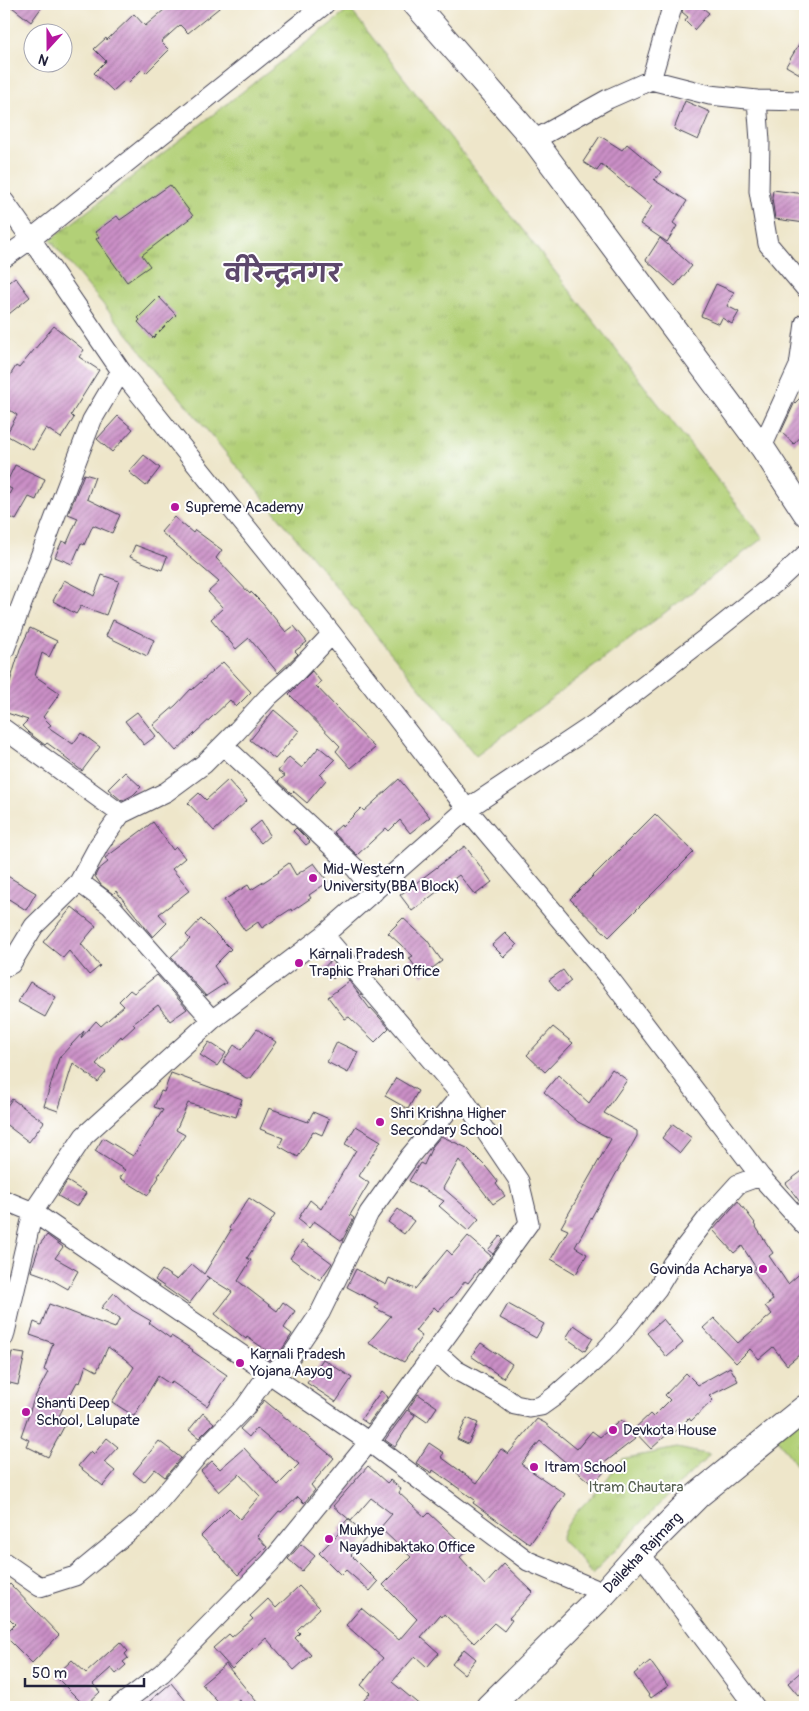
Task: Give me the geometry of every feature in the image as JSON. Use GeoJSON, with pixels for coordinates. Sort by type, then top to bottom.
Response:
{"type":"FeatureCollection","features":[{"type":"Feature","properties":{"kind":"main road","name":"Dailekha Rajmarg"},"geometry":{"type":"LineString","coordinates":[[489,1707],[705,1489],[805,1408]]}},
{"type":"Feature","properties":{"kind":"street"},"geometry":{"type":"LineString","coordinates":[[4,258],[31,239],[325,4]]}},
{"type":"Feature","properties":{"kind":"street"},"geometry":{"type":"LineString","coordinates":[[415,4],[534,140],[762,447],[805,513]]}},
{"type":"Feature","properties":{"kind":"street"},"geometry":{"type":"LineString","coordinates":[[651,80],[673,4]]}},
{"type":"Feature","properties":{"kind":"street"},"geometry":{"type":"LineString","coordinates":[[534,140],[608,98],[651,80],[710,95],[756,100],[805,101]]}},
{"type":"Feature","properties":{"kind":"street"},"geometry":{"type":"LineString","coordinates":[[756,100],[760,141],[759,191],[768,244],[805,288]]}},
{"type":"Feature","properties":{"kind":"street"},"geometry":{"type":"LineString","coordinates":[[4,201],[121,371],[332,634],[468,809],[611,980],[760,1176],[805,1226]]}},
{"type":"Feature","properties":{"kind":"street"},"geometry":{"type":"LineString","coordinates":[[762,447],[799,366],[805,323]]}},
{"type":"Feature","properties":{"kind":"street"},"geometry":{"type":"LineString","coordinates":[[4,651],[92,420],[121,371]]}},
{"type":"Feature","properties":{"kind":"street"},"geometry":{"type":"LineString","coordinates":[[4,1338],[33,1212],[84,1136],[212,1020],[324,935],[468,809],[592,725],[715,631],[775,583],[805,555]]}},
{"type":"Feature","properties":{"kind":"street"},"geometry":{"type":"LineString","coordinates":[[4,968],[11,964],[34,926],[79,882],[99,845],[121,814],[166,792],[204,764],[332,634]]}},
{"type":"Feature","properties":{"kind":"street"},"geometry":{"type":"LineString","coordinates":[[4,729],[121,814]]}},
{"type":"Feature","properties":{"kind":"street"},"geometry":{"type":"LineString","coordinates":[[223,745],[355,868],[374,892]]}},
{"type":"Feature","properties":{"kind":"street"},"geometry":{"type":"LineString","coordinates":[[79,882],[110,905],[212,1020]]}},
{"type":"Feature","properties":{"kind":"street"},"geometry":{"type":"LineString","coordinates":[[118,1707],[162,1673],[271,1562],[368,1442],[529,1223],[519,1181],[461,1095],[324,935]]}},
{"type":"Feature","properties":{"kind":"street"},"geometry":{"type":"LineString","coordinates":[[4,1562],[40,1587],[75,1576],[143,1520],[199,1454],[245,1407],[268,1374],[287,1362],[320,1313],[369,1213],[410,1156],[461,1095]]}},
{"type":"Feature","properties":{"kind":"street"},"geometry":{"type":"LineString","coordinates":[[434,1353],[456,1370],[500,1394],[515,1405],[530,1408],[541,1406],[602,1354],[623,1331],[657,1289],[672,1264],[708,1216],[738,1184],[760,1176]]}},
{"type":"Feature","properties":{"kind":"street"},"geometry":{"type":"LineString","coordinates":[[4,1200],[33,1212],[368,1442],[528,1561],[604,1593]]}},
{"type":"Feature","properties":{"kind":"street"},"geometry":{"type":"LineString","coordinates":[[640,1553],[755,1707]]}},
{"type":"Feature","properties":{"kind":"green space"},"geometry":{"type":"Polygon","coordinates":[[[350,9],[763,538],[476,756],[50,240],[350,9]]]}},
{"type":"Feature","properties":{"kind":"green space"},"geometry":{"type":"Polygon","coordinates":[[[805,1403],[805,1477],[770,1429],[805,1403]]]}},
{"type":"Feature","properties":{"kind":"green space","name":"Itram Chautara"},"geometry":{"type":"Polygon","coordinates":[[[677,1448],[710,1455],[673,1490],[592,1574],[574,1552],[561,1540],[571,1519],[603,1484],[621,1459],[677,1448]]]}},
{"type":"Feature","properties":{"kind":"building"},"geometry":{"type":"Polygon","coordinates":[[[8,4],[44,4],[31,22],[8,4]]]}},
{"type":"Feature","properties":{"kind":"building"},"geometry":{"type":"Polygon","coordinates":[[[171,4],[224,4],[188,33],[180,25],[161,42],[169,50],[146,73],[142,69],[128,83],[125,80],[113,91],[94,73],[106,61],[94,49],[106,38],[107,40],[134,14],[145,26],[171,4]]]}},
{"type":"Feature","properties":{"kind":"building"},"geometry":{"type":"Polygon","coordinates":[[[684,4],[698,4],[709,13],[694,30],[685,21],[688,17],[682,12],[684,4]]]}},
{"type":"Feature","properties":{"kind":"building"},"geometry":{"type":"Polygon","coordinates":[[[805,34],[805,77],[786,66],[805,34]]]}},
{"type":"Feature","properties":{"kind":"building"},"geometry":{"type":"Polygon","coordinates":[[[685,101],[710,112],[698,140],[674,129],[685,101]]]}},
{"type":"Feature","properties":{"kind":"building"},"geometry":{"type":"Polygon","coordinates":[[[600,136],[622,150],[627,144],[661,172],[654,180],[687,201],[673,223],[677,226],[667,242],[640,224],[652,206],[601,164],[597,171],[583,162],[600,136]]]}},
{"type":"Feature","properties":{"kind":"building"},"geometry":{"type":"Polygon","coordinates":[[[170,185],[193,216],[142,255],[150,266],[127,282],[96,239],[99,237],[95,232],[117,216],[120,220],[170,185]]]}},
{"type":"Feature","properties":{"kind":"building"},"geometry":{"type":"Polygon","coordinates":[[[773,190],[805,194],[805,223],[775,219],[772,198],[773,190]]]}},
{"type":"Feature","properties":{"kind":"building"},"geometry":{"type":"Polygon","coordinates":[[[660,238],[692,266],[675,286],[646,260],[660,238]]]}},
{"type":"Feature","properties":{"kind":"building"},"geometry":{"type":"Polygon","coordinates":[[[15,277],[30,297],[4,318],[4,286],[15,277]]]}},
{"type":"Feature","properties":{"kind":"building"},"geometry":{"type":"Polygon","coordinates":[[[716,284],[734,292],[727,306],[739,312],[732,324],[722,318],[719,324],[701,316],[716,284]]]}},
{"type":"Feature","properties":{"kind":"building"},"geometry":{"type":"Polygon","coordinates":[[[159,297],[176,315],[153,338],[138,322],[140,320],[138,318],[159,297]]]}},
{"type":"Feature","properties":{"kind":"building"},"geometry":{"type":"Polygon","coordinates":[[[54,326],[84,350],[79,357],[99,370],[71,415],[74,418],[61,438],[46,428],[33,450],[6,435],[17,415],[4,406],[4,385],[16,366],[19,368],[54,326]]]}},
{"type":"Feature","properties":{"kind":"building"},"geometry":{"type":"Polygon","coordinates":[[[805,393],[805,432],[794,444],[781,432],[794,404],[805,393]]]}},
{"type":"Feature","properties":{"kind":"building"},"geometry":{"type":"Polygon","coordinates":[[[118,416],[133,429],[112,452],[97,439],[118,416]]]}},
{"type":"Feature","properties":{"kind":"building"},"geometry":{"type":"Polygon","coordinates":[[[144,455],[160,468],[146,486],[129,472],[144,455]]]}},
{"type":"Feature","properties":{"kind":"building"},"geometry":{"type":"Polygon","coordinates":[[[15,465],[45,479],[36,500],[29,497],[16,520],[4,514],[4,503],[12,489],[5,486],[15,465]]]}},
{"type":"Feature","properties":{"kind":"building"},"geometry":{"type":"Polygon","coordinates":[[[84,474],[95,477],[87,499],[120,515],[112,533],[93,525],[84,545],[81,543],[72,564],[55,557],[62,541],[67,543],[78,518],[68,514],[84,474]]]}},
{"type":"Feature","properties":{"kind":"building"},"geometry":{"type":"Polygon","coordinates":[[[174,517],[193,533],[195,530],[222,550],[216,558],[250,594],[251,592],[263,604],[286,632],[294,626],[307,642],[295,651],[298,654],[278,673],[249,638],[236,649],[211,619],[223,608],[208,592],[219,582],[161,532],[174,517]]]}},
{"type":"Feature","properties":{"kind":"building"},"geometry":{"type":"Polygon","coordinates":[[[135,545],[167,557],[162,570],[130,557],[135,545]]]}},
{"type":"Feature","properties":{"kind":"building"},"geometry":{"type":"Polygon","coordinates":[[[102,575],[119,581],[106,615],[81,606],[76,614],[53,601],[64,580],[94,596],[102,575]]]}},
{"type":"Feature","properties":{"kind":"building"},"geometry":{"type":"Polygon","coordinates":[[[113,620],[154,640],[147,656],[106,636],[113,620]]]}},
{"type":"Feature","properties":{"kind":"building"},"geometry":{"type":"Polygon","coordinates":[[[30,628],[57,641],[49,657],[42,653],[35,676],[60,693],[43,717],[51,725],[48,727],[73,744],[81,733],[100,747],[82,771],[47,743],[45,745],[29,733],[22,726],[28,720],[4,712],[4,691],[7,692],[20,649],[30,628]]]}},
{"type":"Feature","properties":{"kind":"building"},"geometry":{"type":"Polygon","coordinates":[[[223,662],[251,692],[236,707],[230,700],[176,751],[153,725],[223,662]]]}},
{"type":"Feature","properties":{"kind":"building"},"geometry":{"type":"Polygon","coordinates":[[[312,671],[321,682],[316,686],[375,748],[351,768],[336,751],[340,746],[289,694],[312,671]]]}},
{"type":"Feature","properties":{"kind":"building"},"geometry":{"type":"Polygon","coordinates":[[[274,710],[299,731],[275,759],[250,740],[274,710]]]}},
{"type":"Feature","properties":{"kind":"building"},"geometry":{"type":"Polygon","coordinates":[[[137,712],[156,736],[144,745],[125,721],[137,712]]]}},
{"type":"Feature","properties":{"kind":"building"},"geometry":{"type":"Polygon","coordinates":[[[319,747],[335,760],[320,775],[326,780],[307,803],[293,791],[291,793],[278,781],[285,776],[278,771],[289,757],[302,768],[319,747]]]}},
{"type":"Feature","properties":{"kind":"building"},"geometry":{"type":"Polygon","coordinates":[[[125,772],[141,787],[133,795],[122,801],[108,789],[125,772]]]}},
{"type":"Feature","properties":{"kind":"building"},"geometry":{"type":"Polygon","coordinates":[[[399,779],[430,817],[410,833],[400,820],[389,831],[386,828],[357,855],[333,832],[341,825],[342,827],[361,808],[364,811],[399,779]]]}},
{"type":"Feature","properties":{"kind":"building"},"geometry":{"type":"Polygon","coordinates":[[[228,780],[247,801],[214,831],[188,803],[199,793],[206,800],[228,780]]]}},
{"type":"Feature","properties":{"kind":"building"},"geometry":{"type":"Polygon","coordinates":[[[655,814],[694,852],[609,937],[570,899],[655,814]]]}},
{"type":"Feature","properties":{"kind":"building"},"geometry":{"type":"Polygon","coordinates":[[[261,821],[270,835],[261,843],[250,830],[261,821]]]}},
{"type":"Feature","properties":{"kind":"building"},"geometry":{"type":"Polygon","coordinates":[[[153,822],[173,850],[176,847],[185,858],[172,869],[190,890],[159,914],[167,923],[153,937],[116,891],[113,894],[101,885],[95,876],[98,870],[108,862],[105,858],[153,822]]]}},
{"type":"Feature","properties":{"kind":"building"},"geometry":{"type":"Polygon","coordinates":[[[296,828],[310,842],[306,845],[293,831],[296,828]]]}},
{"type":"Feature","properties":{"kind":"building"},"geometry":{"type":"Polygon","coordinates":[[[465,846],[492,882],[475,895],[459,875],[412,911],[400,895],[465,846]]]}},
{"type":"Feature","properties":{"kind":"building"},"geometry":{"type":"Polygon","coordinates":[[[289,863],[296,875],[314,863],[328,882],[309,895],[311,898],[292,911],[291,909],[262,928],[258,922],[245,931],[224,900],[248,885],[251,890],[279,872],[289,863]]]}},
{"type":"Feature","properties":{"kind":"building"},"geometry":{"type":"Polygon","coordinates":[[[4,874],[36,893],[26,910],[4,896],[4,874]]]}},
{"type":"Feature","properties":{"kind":"building"},"geometry":{"type":"Polygon","coordinates":[[[72,907],[96,926],[81,944],[100,966],[89,975],[69,951],[63,958],[43,942],[72,907]]]}},
{"type":"Feature","properties":{"kind":"building"},"geometry":{"type":"Polygon","coordinates":[[[403,918],[427,940],[442,961],[422,976],[409,958],[413,956],[388,933],[403,918]]]}},
{"type":"Feature","properties":{"kind":"building"},"geometry":{"type":"Polygon","coordinates":[[[201,919],[231,949],[214,966],[226,983],[206,996],[171,957],[190,939],[186,935],[201,919]]]}},
{"type":"Feature","properties":{"kind":"building"},"geometry":{"type":"Polygon","coordinates":[[[505,933],[517,945],[504,957],[492,945],[505,933]]]}},
{"type":"Feature","properties":{"kind":"building"},"geometry":{"type":"Polygon","coordinates":[[[331,960],[340,971],[333,979],[323,969],[331,960]]]}},
{"type":"Feature","properties":{"kind":"building"},"geometry":{"type":"Polygon","coordinates":[[[563,970],[571,981],[558,991],[549,980],[563,970]]]}},
{"type":"Feature","properties":{"kind":"building"},"geometry":{"type":"Polygon","coordinates":[[[157,975],[187,1009],[170,1021],[158,1005],[133,1024],[135,1026],[122,1038],[121,1036],[96,1064],[106,1072],[98,1082],[73,1063],[58,1111],[44,1106],[59,1058],[96,1021],[101,1026],[124,1006],[119,1001],[130,990],[134,993],[157,975]]]}},
{"type":"Feature","properties":{"kind":"building"},"geometry":{"type":"Polygon","coordinates":[[[349,981],[370,1009],[389,1028],[375,1042],[349,1017],[345,1019],[328,997],[349,981]]]}},
{"type":"Feature","properties":{"kind":"building"},"geometry":{"type":"Polygon","coordinates":[[[30,982],[56,997],[45,1017],[18,1002],[30,982]]]}},
{"type":"Feature","properties":{"kind":"building"},"geometry":{"type":"Polygon","coordinates":[[[553,1027],[573,1043],[545,1072],[527,1055],[553,1027]]]}},
{"type":"Feature","properties":{"kind":"building"},"geometry":{"type":"Polygon","coordinates":[[[257,1029],[276,1042],[251,1078],[246,1078],[223,1062],[234,1045],[241,1050],[257,1029]]]}},
{"type":"Feature","properties":{"kind":"building"},"geometry":{"type":"Polygon","coordinates":[[[209,1042],[226,1053],[217,1066],[200,1055],[209,1042]]]}},
{"type":"Feature","properties":{"kind":"building"},"geometry":{"type":"Polygon","coordinates":[[[337,1042],[358,1052],[348,1073],[327,1062],[337,1042]]]}},
{"type":"Feature","properties":{"kind":"building"},"geometry":{"type":"Polygon","coordinates":[[[612,1069],[627,1080],[604,1113],[637,1131],[637,1136],[575,1247],[587,1254],[576,1274],[551,1259],[568,1230],[561,1227],[611,1139],[578,1122],[544,1092],[558,1075],[589,1103],[612,1069]]]}},
{"type":"Feature","properties":{"kind":"building"},"geometry":{"type":"Polygon","coordinates":[[[171,1073],[242,1099],[236,1117],[188,1103],[176,1130],[185,1135],[148,1195],[120,1178],[125,1170],[95,1151],[103,1138],[133,1156],[163,1110],[154,1107],[161,1091],[164,1092],[171,1073]]]}},
{"type":"Feature","properties":{"kind":"building"},"geometry":{"type":"Polygon","coordinates":[[[396,1078],[418,1091],[408,1109],[385,1096],[396,1078]]]}},
{"type":"Feature","properties":{"kind":"building"},"geometry":{"type":"Polygon","coordinates":[[[12,1099],[44,1122],[29,1142],[4,1123],[4,1110],[12,1099]]]}},
{"type":"Feature","properties":{"kind":"building"},"geometry":{"type":"Polygon","coordinates":[[[269,1108],[308,1122],[313,1112],[329,1119],[322,1135],[313,1131],[298,1157],[279,1146],[283,1138],[260,1129],[269,1108]]]}},
{"type":"Feature","properties":{"kind":"building"},"geometry":{"type":"Polygon","coordinates":[[[673,1124],[692,1138],[680,1153],[662,1138],[673,1124]]]}},
{"type":"Feature","properties":{"kind":"building"},"geometry":{"type":"Polygon","coordinates":[[[356,1126],[381,1141],[359,1176],[369,1183],[350,1215],[354,1218],[342,1241],[314,1221],[309,1228],[298,1219],[310,1200],[321,1209],[356,1150],[345,1144],[356,1126]]]}},
{"type":"Feature","properties":{"kind":"building"},"geometry":{"type":"Polygon","coordinates":[[[441,1136],[467,1148],[498,1182],[496,1184],[505,1196],[493,1204],[459,1160],[443,1188],[479,1219],[468,1231],[439,1206],[444,1201],[409,1181],[420,1163],[424,1165],[432,1147],[441,1136]]]}},
{"type":"Feature","properties":{"kind":"building"},"geometry":{"type":"Polygon","coordinates":[[[805,1169],[805,1209],[786,1183],[805,1169]]]}},
{"type":"Feature","properties":{"kind":"building"},"geometry":{"type":"Polygon","coordinates":[[[67,1181],[86,1193],[77,1207],[58,1196],[67,1181]]]}},
{"type":"Feature","properties":{"kind":"building"},"geometry":{"type":"Polygon","coordinates":[[[249,1198],[275,1215],[247,1258],[251,1260],[238,1281],[277,1311],[283,1302],[295,1311],[284,1328],[292,1334],[279,1354],[269,1360],[266,1358],[269,1352],[247,1337],[246,1339],[215,1314],[232,1292],[206,1276],[209,1278],[189,1304],[155,1280],[162,1270],[177,1280],[192,1264],[204,1274],[231,1230],[229,1228],[249,1198]]]}},
{"type":"Feature","properties":{"kind":"building"},"geometry":{"type":"Polygon","coordinates":[[[738,1201],[755,1223],[773,1253],[769,1256],[788,1284],[805,1269],[805,1350],[787,1365],[773,1347],[759,1359],[750,1349],[736,1363],[703,1328],[714,1318],[738,1343],[772,1314],[765,1306],[773,1300],[753,1270],[756,1268],[742,1246],[734,1253],[713,1230],[738,1201]]]}},
{"type":"Feature","properties":{"kind":"building"},"geometry":{"type":"Polygon","coordinates":[[[398,1209],[414,1221],[404,1234],[388,1222],[398,1209]]]}},
{"type":"Feature","properties":{"kind":"building"},"geometry":{"type":"Polygon","coordinates":[[[47,1235],[63,1247],[55,1258],[78,1271],[68,1289],[45,1276],[31,1271],[40,1244],[47,1235]]]}},
{"type":"Feature","properties":{"kind":"building"},"geometry":{"type":"Polygon","coordinates":[[[468,1236],[491,1256],[481,1270],[479,1269],[468,1283],[465,1281],[452,1298],[438,1311],[434,1307],[415,1331],[422,1336],[404,1362],[368,1343],[391,1316],[375,1308],[378,1303],[347,1287],[356,1269],[386,1285],[389,1278],[415,1289],[447,1250],[452,1255],[468,1236]]]}},
{"type":"Feature","properties":{"kind":"building"},"geometry":{"type":"Polygon","coordinates":[[[500,1236],[503,1239],[493,1254],[488,1250],[500,1236]]]}},
{"type":"Feature","properties":{"kind":"building"},"geometry":{"type":"Polygon","coordinates":[[[302,1241],[332,1263],[320,1280],[290,1258],[302,1241]]]}},
{"type":"Feature","properties":{"kind":"building"},"geometry":{"type":"Polygon","coordinates":[[[114,1293],[132,1310],[151,1321],[149,1323],[170,1338],[171,1336],[193,1350],[227,1375],[207,1406],[172,1382],[170,1384],[158,1376],[134,1416],[112,1402],[134,1367],[108,1347],[97,1371],[86,1365],[80,1383],[77,1382],[59,1416],[67,1421],[48,1457],[26,1446],[29,1440],[21,1436],[34,1399],[48,1372],[44,1370],[53,1343],[30,1335],[34,1322],[41,1325],[49,1304],[115,1328],[120,1318],[101,1308],[114,1293]]]}},
{"type":"Feature","properties":{"kind":"building"},"geometry":{"type":"Polygon","coordinates":[[[508,1304],[544,1324],[536,1338],[500,1318],[508,1304]]]}},
{"type":"Feature","properties":{"kind":"building"},"geometry":{"type":"Polygon","coordinates":[[[663,1319],[683,1343],[667,1357],[647,1333],[663,1319]]]}},
{"type":"Feature","properties":{"kind":"building"},"geometry":{"type":"Polygon","coordinates":[[[574,1325],[593,1338],[585,1351],[566,1338],[574,1325]]]}},
{"type":"Feature","properties":{"kind":"building"},"geometry":{"type":"Polygon","coordinates":[[[481,1343],[512,1364],[503,1378],[471,1356],[481,1343]]]}},
{"type":"Feature","properties":{"kind":"building"},"geometry":{"type":"Polygon","coordinates":[[[12,1352],[25,1354],[18,1385],[6,1382],[12,1352]]]}},
{"type":"Feature","properties":{"kind":"building"},"geometry":{"type":"Polygon","coordinates":[[[323,1359],[352,1378],[336,1402],[307,1383],[323,1359]]]}},
{"type":"Feature","properties":{"kind":"building"},"geometry":{"type":"Polygon","coordinates":[[[730,1367],[738,1381],[709,1396],[713,1400],[691,1421],[689,1418],[675,1432],[672,1430],[651,1449],[633,1430],[650,1414],[653,1417],[670,1400],[665,1395],[686,1373],[698,1385],[730,1367]]]}},
{"type":"Feature","properties":{"kind":"building"},"geometry":{"type":"Polygon","coordinates":[[[381,1391],[388,1397],[368,1424],[361,1419],[381,1391]]]}},
{"type":"Feature","properties":{"kind":"building"},"geometry":{"type":"Polygon","coordinates":[[[418,1394],[437,1407],[427,1422],[408,1409],[418,1394]]]}},
{"type":"Feature","properties":{"kind":"building"},"geometry":{"type":"Polygon","coordinates":[[[264,1400],[334,1458],[311,1485],[315,1490],[304,1503],[298,1497],[281,1512],[279,1511],[257,1536],[267,1547],[238,1575],[201,1536],[229,1508],[240,1519],[260,1496],[239,1474],[219,1492],[201,1471],[212,1461],[220,1469],[244,1448],[278,1485],[299,1464],[256,1428],[249,1437],[240,1429],[264,1400]]]}},
{"type":"Feature","properties":{"kind":"building"},"geometry":{"type":"Polygon","coordinates":[[[407,1410],[415,1415],[395,1447],[385,1440],[407,1410]]]}},
{"type":"Feature","properties":{"kind":"building"},"geometry":{"type":"Polygon","coordinates":[[[203,1413],[214,1423],[199,1438],[189,1430],[203,1413]]]}},
{"type":"Feature","properties":{"kind":"building"},"geometry":{"type":"Polygon","coordinates":[[[467,1418],[478,1423],[468,1444],[457,1439],[467,1418]]]}},
{"type":"Feature","properties":{"kind":"building"},"geometry":{"type":"Polygon","coordinates":[[[537,1419],[545,1423],[577,1449],[592,1431],[600,1437],[621,1420],[635,1439],[599,1467],[604,1472],[593,1485],[540,1441],[521,1464],[565,1494],[530,1544],[473,1503],[475,1500],[433,1470],[432,1473],[416,1463],[429,1443],[444,1453],[441,1457],[477,1483],[501,1449],[508,1454],[537,1419]]]}},
{"type":"Feature","properties":{"kind":"building"},"geometry":{"type":"Polygon","coordinates":[[[107,1438],[118,1447],[104,1462],[115,1471],[103,1486],[78,1466],[91,1451],[94,1454],[107,1438]]]}},
{"type":"Feature","properties":{"kind":"building"},"geometry":{"type":"Polygon","coordinates":[[[159,1441],[181,1458],[165,1477],[155,1469],[144,1482],[133,1473],[159,1441]]]}},
{"type":"Feature","properties":{"kind":"building"},"geometry":{"type":"Polygon","coordinates":[[[368,1466],[387,1483],[390,1480],[401,1489],[399,1493],[425,1517],[429,1513],[458,1540],[467,1551],[460,1557],[485,1585],[504,1564],[533,1592],[509,1618],[512,1620],[504,1631],[494,1623],[474,1643],[444,1614],[442,1617],[440,1615],[421,1637],[439,1653],[427,1667],[415,1656],[392,1682],[422,1707],[358,1707],[370,1693],[361,1685],[383,1658],[346,1625],[361,1608],[399,1640],[417,1619],[383,1585],[411,1557],[380,1528],[392,1514],[371,1498],[351,1521],[333,1506],[368,1466]]]}},
{"type":"Feature","properties":{"kind":"building"},"geometry":{"type":"Polygon","coordinates":[[[348,1519],[368,1536],[351,1555],[378,1582],[370,1591],[346,1570],[341,1575],[319,1553],[341,1531],[339,1529],[348,1519]]]}},
{"type":"Feature","properties":{"kind":"building"},"geometry":{"type":"Polygon","coordinates":[[[301,1544],[315,1556],[302,1571],[288,1559],[301,1544]]]}},
{"type":"Feature","properties":{"kind":"building"},"geometry":{"type":"Polygon","coordinates":[[[10,1584],[59,1635],[32,1663],[4,1635],[15,1624],[4,1613],[4,1590],[10,1584]]]}},
{"type":"Feature","properties":{"kind":"building"},"geometry":{"type":"Polygon","coordinates":[[[299,1586],[320,1608],[297,1630],[300,1633],[295,1638],[311,1655],[294,1670],[266,1638],[232,1669],[213,1648],[229,1634],[232,1637],[253,1619],[250,1616],[268,1599],[276,1608],[299,1586]]]}},
{"type":"Feature","properties":{"kind":"building"},"geometry":{"type":"Polygon","coordinates":[[[120,1642],[128,1651],[125,1654],[128,1658],[123,1662],[126,1665],[116,1674],[111,1668],[93,1684],[100,1692],[85,1706],[55,1676],[72,1660],[86,1673],[120,1642]]]}},
{"type":"Feature","properties":{"kind":"building"},"geometry":{"type":"Polygon","coordinates":[[[464,1649],[476,1659],[464,1674],[452,1664],[464,1649]]]}},
{"type":"Feature","properties":{"kind":"building"},"geometry":{"type":"Polygon","coordinates":[[[650,1661],[668,1686],[651,1698],[634,1674],[650,1661]]]}},
{"type":"Feature","properties":{"kind":"building"},"geometry":{"type":"Polygon","coordinates":[[[226,1664],[261,1707],[244,1707],[239,1700],[230,1707],[222,1707],[202,1684],[226,1664]]]}},
{"type":"Feature","properties":{"kind":"building"},"geometry":{"type":"Polygon","coordinates":[[[805,1668],[805,1689],[798,1695],[788,1683],[805,1668]]]}},
{"type":"Feature","properties":{"kind":"building"},"geometry":{"type":"Polygon","coordinates":[[[171,1683],[191,1707],[143,1707],[171,1683]]]}},
{"type":"Feature","properties":{"kind":"place","name":"Supreme Academy"},"geometry":{"type":"Point","coordinates":[175,507]}},
{"type":"Feature","properties":{"kind":"place","name":"Mid-Western University(BBA Block)"},"geometry":{"type":"Point","coordinates":[313,878]}},
{"type":"Feature","properties":{"kind":"place","name":"Karnali Pradesh Traphic Prahari Office"},"geometry":{"type":"Point","coordinates":[299,963]}},
{"type":"Feature","properties":{"kind":"place","name":"Shri Krishna Higher Secondary School"},"geometry":{"type":"Point","coordinates":[380,1122]}},
{"type":"Feature","properties":{"kind":"place","name":"Govinda Acharya"},"geometry":{"type":"Point","coordinates":[763,1269]}},
{"type":"Feature","properties":{"kind":"place","name":"Karnali Pradesh Yojana Aayog"},"geometry":{"type":"Point","coordinates":[240,1363]}},
{"type":"Feature","properties":{"kind":"place","name":"Shanti Deep School, Lalupate"},"geometry":{"type":"Point","coordinates":[26,1412]}},
{"type":"Feature","properties":{"kind":"place","name":"Devkota House"},"geometry":{"type":"Point","coordinates":[613,1430]}},
{"type":"Feature","properties":{"kind":"place","name":"Itram School"},"geometry":{"type":"Point","coordinates":[534,1467]}},
{"type":"Feature","properties":{"kind":"place","name":"Mukhye Nayadhibaktako Office"},"geometry":{"type":"Point","coordinates":[329,1539]}},
{"type":"Feature","properties":{"kind":"district","name":"वीरेन्द्रनगर"},"geometry":{"type":"Point","coordinates":[283,274]}}]}
